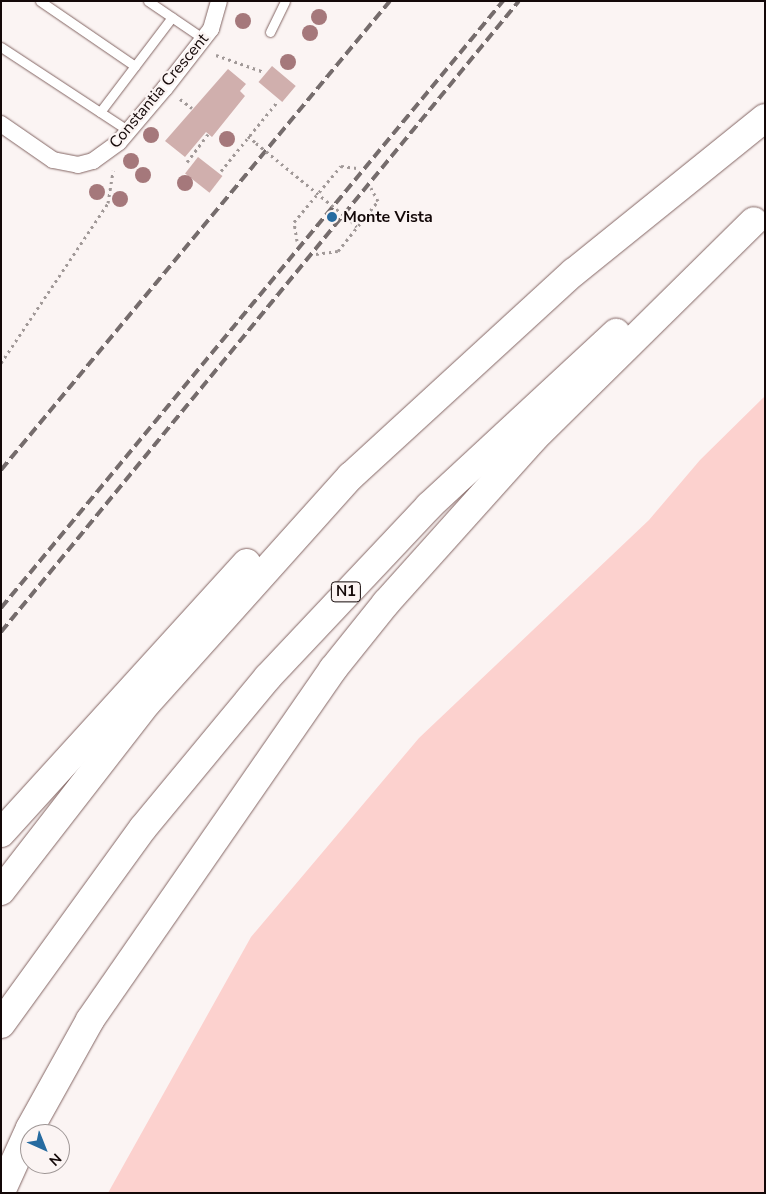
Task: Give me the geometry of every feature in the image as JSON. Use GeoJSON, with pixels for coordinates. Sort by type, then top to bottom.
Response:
{"type":"FeatureCollection","features":[{"type":"Feature","properties":{"kind":"highway"},"geometry":{"type":"LineString","coordinates":[[1,833],[213,596],[272,539],[352,476],[574,272],[765,118]]}},
{"type":"Feature","properties":{"kind":"highway"},"geometry":{"type":"LineString","coordinates":[[1,1192],[30,1128],[90,1020],[333,669],[386,603],[533,439],[759,217]]}},
{"type":"Feature","properties":{"kind":"highway","name":"N1"},"geometry":{"type":"LineString","coordinates":[[1,1024],[192,767],[361,576],[543,398],[759,217]]}},
{"type":"Feature","properties":{"kind":"highway"},"geometry":{"type":"LineString","coordinates":[[1,891],[172,673],[352,476]]}},
{"type":"Feature","properties":{"kind":"street","name":"Constantia Crescent"},"geometry":{"type":"LineString","coordinates":[[1,124],[63,163],[78,165],[110,151],[200,43],[219,1]]}},
{"type":"Feature","properties":{"kind":"lane"},"geometry":{"type":"LineString","coordinates":[[40,1],[135,66]]}},
{"type":"Feature","properties":{"kind":"lane"},"geometry":{"type":"LineString","coordinates":[[148,1],[172,18],[200,43]]}},
{"type":"Feature","properties":{"kind":"lane"},"geometry":{"type":"LineString","coordinates":[[270,32],[285,1]]}},
{"type":"Feature","properties":{"kind":"lane"},"geometry":{"type":"LineString","coordinates":[[100,112],[172,18]]}},
{"type":"Feature","properties":{"kind":"lane"},"geometry":{"type":"LineString","coordinates":[[1,47],[128,131]]}},
{"type":"Feature","properties":{"kind":"path"},"geometry":{"type":"LineString","coordinates":[[200,43],[264,72]]}},
{"type":"Feature","properties":{"kind":"path"},"geometry":{"type":"LineString","coordinates":[[221,171],[277,102]]}},
{"type":"Feature","properties":{"kind":"path"},"geometry":{"type":"LineString","coordinates":[[186,162],[208,134]]}},
{"type":"Feature","properties":{"kind":"path"},"geometry":{"type":"LineString","coordinates":[[248,136],[357,227]]}},
{"type":"Feature","properties":{"kind":"path"},"geometry":{"type":"LineString","coordinates":[[1,363],[108,203],[114,176],[110,151]]}},
{"type":"Feature","properties":{"kind":"path"},"geometry":{"type":"LineString","coordinates":[[297,241],[294,222],[317,194],[341,166],[358,168]]}},
{"type":"Feature","properties":{"kind":"path"},"geometry":{"type":"LineString","coordinates":[[316,254],[338,251],[378,201],[372,188]]}},
{"type":"Feature","properties":{"kind":"shaded area"},"geometry":{"type":"Polygon","coordinates":[[[765,396],[765,1193],[108,1193],[251,937],[419,738],[649,520],[700,460],[765,396]]]}},
{"type":"Feature","properties":{"kind":"building"},"geometry":{"type":"Polygon","coordinates":[[[272,66],[296,86],[282,102],[259,82],[272,66]]]}},
{"type":"Feature","properties":{"kind":"building"},"geometry":{"type":"Polygon","coordinates":[[[228,69],[246,84],[240,91],[245,96],[212,137],[206,132],[185,157],[165,141],[228,69]]]}},
{"type":"Feature","properties":{"kind":"building"},"geometry":{"type":"Polygon","coordinates":[[[198,157],[222,176],[209,193],[185,174],[198,157]]]}},
{"type":"Feature","properties":{"kind":"railway"},"geometry":{"type":"LineString","coordinates":[[1,470],[390,1]]}},
{"type":"Feature","properties":{"kind":"railway"},"geometry":{"type":"LineString","coordinates":[[1,608],[503,1]]}},
{"type":"Feature","properties":{"kind":"railway"},"geometry":{"type":"LineString","coordinates":[[1,632],[519,1]]}},
{"type":"Feature","properties":{"kind":"place","name":"Monte Vista"},"geometry":{"type":"Point","coordinates":[332,217]}}]}
